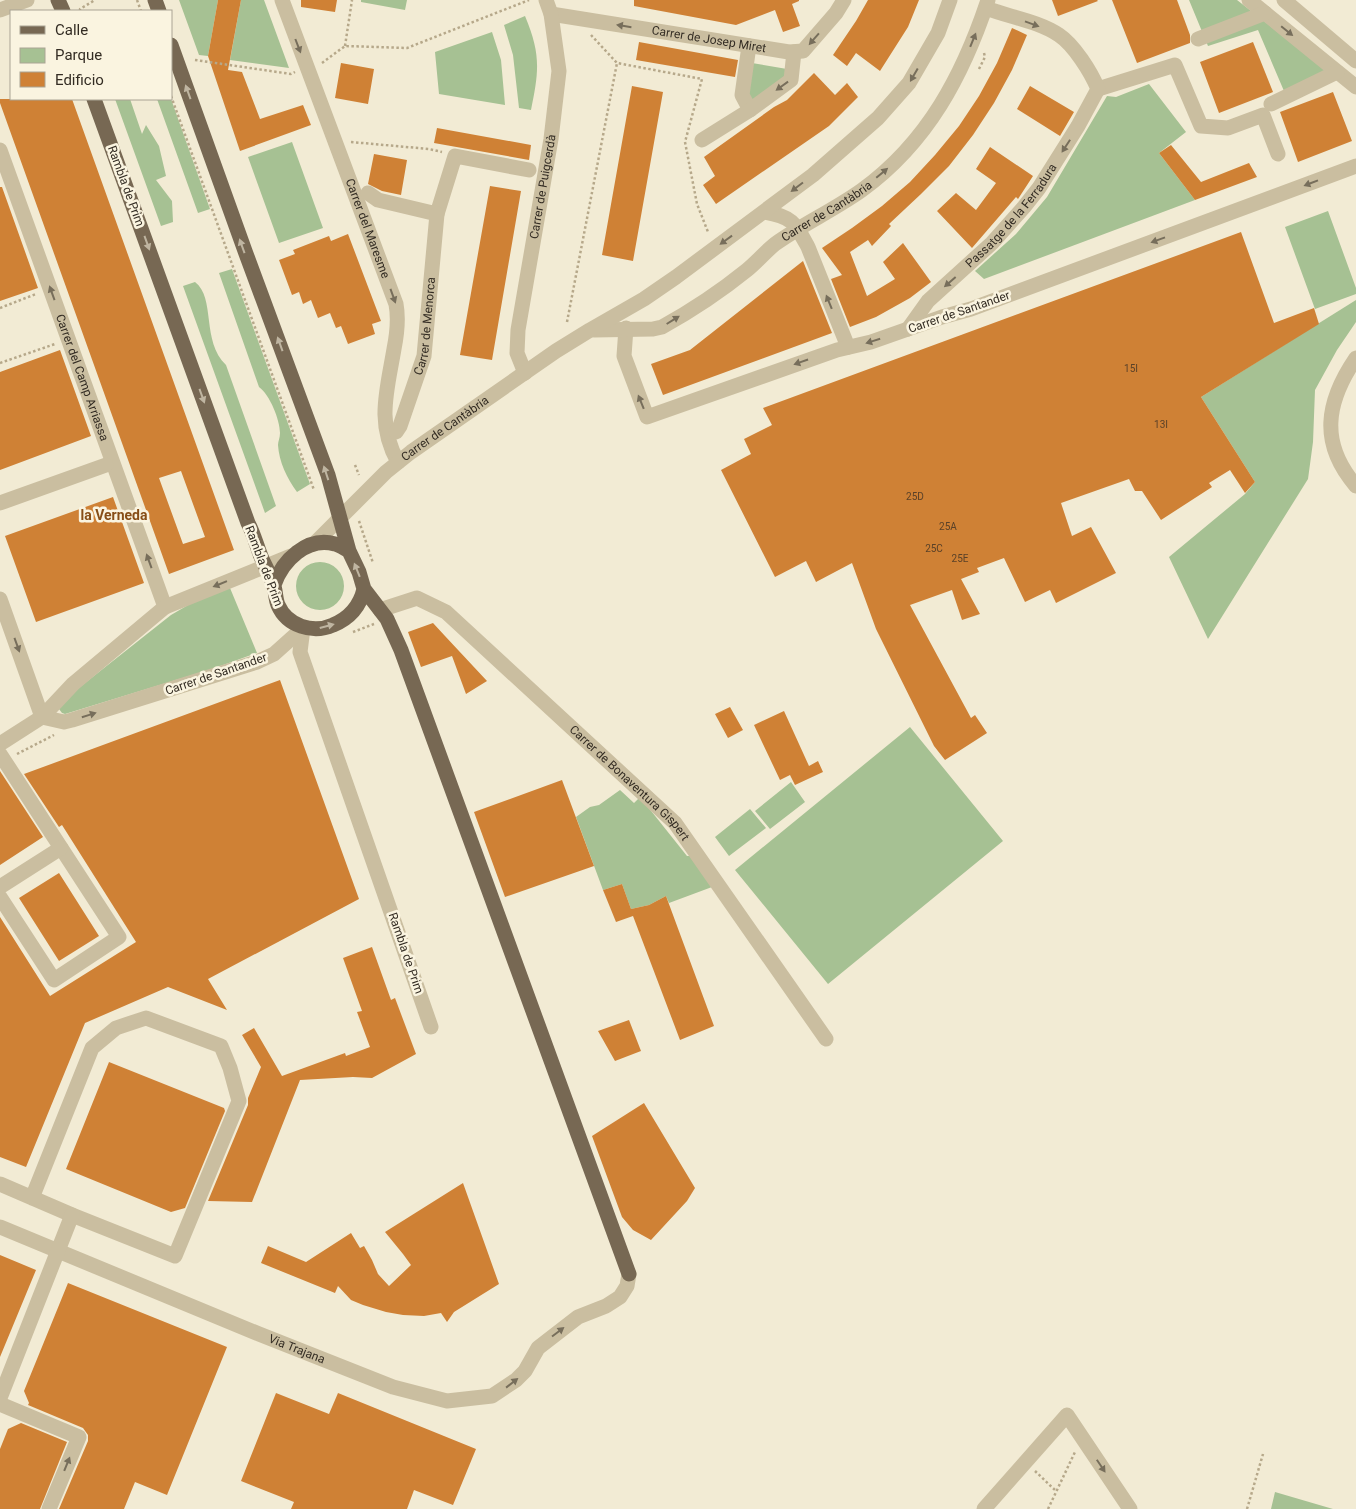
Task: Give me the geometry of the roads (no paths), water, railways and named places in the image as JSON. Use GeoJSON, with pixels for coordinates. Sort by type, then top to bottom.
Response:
{"type":"FeatureCollection","features":[{"type":"Feature","properties":{"kind":"main road"},"geometry":{"type":"LineString","coordinates":[[172,48],[244,251],[328,475],[349,551],[364,588],[380,610],[401,650],[628,1274]]}},
{"type":"Feature","properties":{"kind":"main road","name":"Rambla de Prim"},"geometry":{"type":"LineString","coordinates":[[94,100],[248,523],[274,585],[275,596],[283,615],[303,628]]}},
{"type":"Feature","properties":{"kind":"main road"},"geometry":{"type":"LineString","coordinates":[[274,585],[277,575],[291,556],[314,544],[335,544],[349,551]]}},
{"type":"Feature","properties":{"kind":"main road"},"geometry":{"type":"LineString","coordinates":[[349,616],[356,609],[364,588]]}},
{"type":"Feature","properties":{"kind":"main road"},"geometry":{"type":"LineString","coordinates":[[303,628],[328,627],[349,616],[380,610]]}},
{"type":"Feature","properties":{"kind":"street"},"geometry":{"type":"LineString","coordinates":[[0,10],[27,0]]}},
{"type":"Feature","properties":{"kind":"street","name":"Carrer del Maresme"},"geometry":{"type":"LineString","coordinates":[[282,0],[396,304],[398,326],[384,420],[392,452],[398,462]]}},
{"type":"Feature","properties":{"kind":"street"},"geometry":{"type":"LineString","coordinates":[[702,140],[750,110],[791,80],[794,52],[804,51],[836,13],[844,0]]}},
{"type":"Feature","properties":{"kind":"street","name":"Carrer de Cantàbria"},"geometry":{"type":"LineString","coordinates":[[314,544],[398,462],[525,373],[590,330],[644,299],[813,175],[878,118],[909,83],[938,33],[950,0]]}},
{"type":"Feature","properties":{"kind":"street"},"geometry":{"type":"LineString","coordinates":[[1250,0],[1356,87]]}},
{"type":"Feature","properties":{"kind":"street"},"geometry":{"type":"LineString","coordinates":[[1284,0],[1356,60]]}},
{"type":"Feature","properties":{"kind":"street"},"geometry":{"type":"LineString","coordinates":[[987,4],[1060,36],[1091,72],[1098,89],[1175,65],[1201,126],[1228,128],[1263,115],[1278,154]]}},
{"type":"Feature","properties":{"kind":"street","name":"Carrer de Cantàbria"},"geometry":{"type":"LineString","coordinates":[[590,330],[653,329],[672,321],[739,276],[776,244],[863,189],[900,157],[922,133],[939,109],[962,68],[987,4]]}},
{"type":"Feature","properties":{"kind":"street","name":"Carrer de Josep Miret"},"geometry":{"type":"LineString","coordinates":[[549,7],[749,46],[794,52]]}},
{"type":"Feature","properties":{"kind":"street","name":"Carrer de Puigcerdà"},"geometry":{"type":"LineString","coordinates":[[525,373],[517,354],[518,330],[551,138],[559,71],[549,7]]}},
{"type":"Feature","properties":{"kind":"street"},"geometry":{"type":"LineString","coordinates":[[1198,39],[1266,13]]}},
{"type":"Feature","properties":{"kind":"street"},"geometry":{"type":"LineString","coordinates":[[749,46],[742,95],[750,110]]}},
{"type":"Feature","properties":{"kind":"street"},"geometry":{"type":"LineString","coordinates":[[1271,104],[1337,72]]}},
{"type":"Feature","properties":{"kind":"street","name":"Passatge de la Ferradura"},"geometry":{"type":"LineString","coordinates":[[908,329],[928,301],[992,243],[1024,207],[1039,188],[1078,126],[1098,89]]}},
{"type":"Feature","properties":{"kind":"street","name":"Carrer del Camp Arriassa"},"geometry":{"type":"LineString","coordinates":[[0,150],[165,607]]}},
{"type":"Feature","properties":{"kind":"street","name":"Carrer de Menorca"},"geometry":{"type":"LineString","coordinates":[[396,432],[400,426],[424,356],[437,214],[456,156],[530,170]]}},
{"type":"Feature","properties":{"kind":"street","name":"Carrer de Santander"},"geometry":{"type":"LineString","coordinates":[[626,328],[624,356],[647,417],[848,347],[871,342],[942,317],[970,310],[1356,166]]}},
{"type":"Feature","properties":{"kind":"street"},"geometry":{"type":"LineString","coordinates":[[368,193],[378,200],[437,214]]}},
{"type":"Feature","properties":{"kind":"street"},"geometry":{"type":"LineString","coordinates":[[765,212],[785,216],[793,221],[798,229],[808,247],[848,347]]}},
{"type":"Feature","properties":{"kind":"street"},"geometry":{"type":"LineString","coordinates":[[1356,358],[1344,374],[1336,393],[1331,414],[1333,442],[1338,459],[1343,470],[1356,486]]}},
{"type":"Feature","properties":{"kind":"street"},"geometry":{"type":"LineString","coordinates":[[0,503],[106,465]]}},
{"type":"Feature","properties":{"kind":"street"},"geometry":{"type":"LineString","coordinates":[[0,744],[42,717],[73,684],[165,607],[291,556]]}},
{"type":"Feature","properties":{"kind":"street","name":"Carrer de Bonaventura Gispert"},"geometry":{"type":"LineString","coordinates":[[380,610],[416,598],[446,612],[675,824],[826,1039]]}},
{"type":"Feature","properties":{"kind":"street"},"geometry":{"type":"LineString","coordinates":[[0,599],[42,717]]}},
{"type":"Feature","properties":{"kind":"street","name":"Carrer de Santander"},"geometry":{"type":"LineString","coordinates":[[42,717],[64,722],[257,662],[274,654],[303,628]]}},
{"type":"Feature","properties":{"kind":"street","name":"Rambla de Prim"},"geometry":{"type":"LineString","coordinates":[[303,628],[300,652],[431,1027]]}},
{"type":"Feature","properties":{"kind":"street"},"geometry":{"type":"LineString","coordinates":[[0,897],[54,980],[119,937],[2,757]]}},
{"type":"Feature","properties":{"kind":"street"},"geometry":{"type":"LineString","coordinates":[[0,887],[61,848]]}},
{"type":"Feature","properties":{"kind":"street"},"geometry":{"type":"LineString","coordinates":[[0,1184],[32,1198],[72,1215],[175,1256],[239,1101],[230,1068],[221,1046],[146,1018],[116,1028],[92,1048],[32,1198]]}},
{"type":"Feature","properties":{"kind":"street"},"geometry":{"type":"LineString","coordinates":[[0,1398],[72,1215]]}},
{"type":"Feature","properties":{"kind":"street","name":"Via Trajana"},"geometry":{"type":"LineString","coordinates":[[0,1227],[259,1334],[394,1387],[447,1401],[492,1396],[516,1380],[538,1348],[578,1318],[606,1306],[620,1297],[627,1286],[628,1274]]}},
{"type":"Feature","properties":{"kind":"street"},"geometry":{"type":"LineString","coordinates":[[0,1404],[79,1437],[49,1509]]}},
{"type":"Feature","properties":{"kind":"street"},"geometry":{"type":"LineString","coordinates":[[984,1509],[1067,1415],[1130,1509]]}},
{"type":"Feature","properties":{"kind":"district","name":"la Verneda"},"geometry":{"type":"Point","coordinates":[114,515]}}]}
